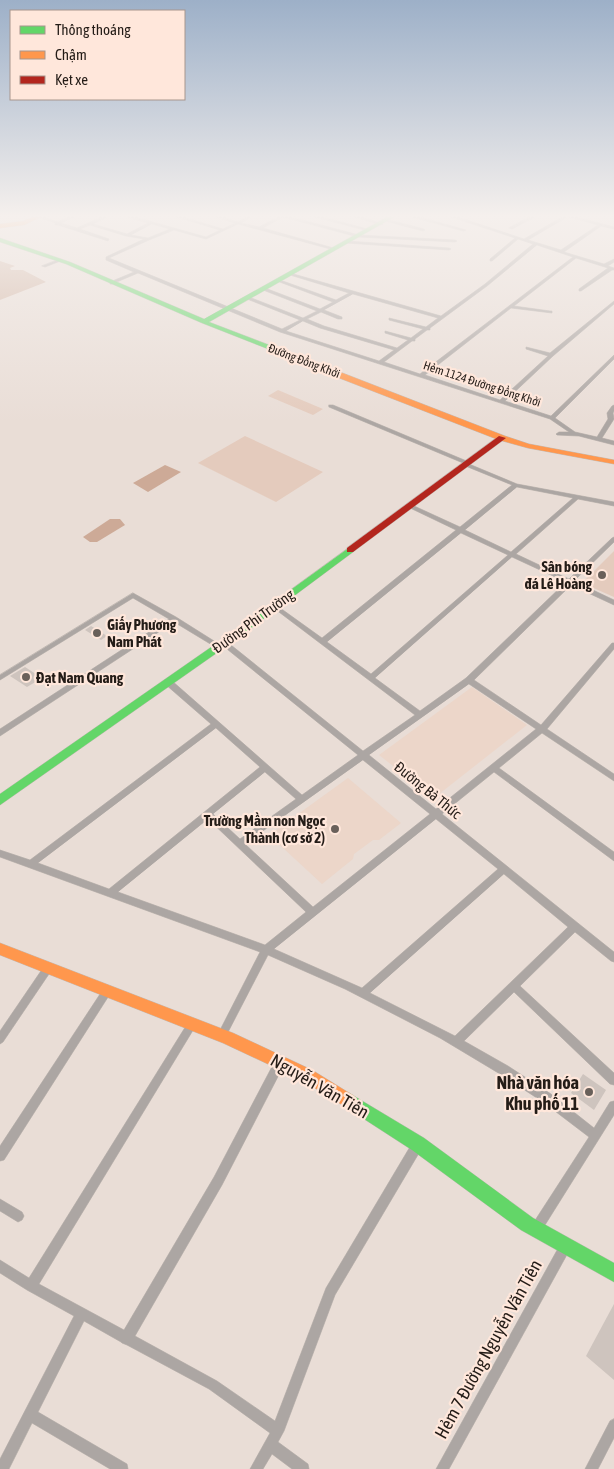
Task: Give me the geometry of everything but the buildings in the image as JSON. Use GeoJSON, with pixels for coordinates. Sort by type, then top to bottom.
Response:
{"type":"FeatureCollection","features":[{"type":"Feature","properties":{"kind":"street","name":"Đường Đồng Khởi"},"geometry":{"type":"LineString","coordinates":[[117,286],[204,322],[502,438],[528,446],[614,462]]}},
{"type":"Feature","properties":{"kind":"street"},"geometry":{"type":"LineString","coordinates":[[171,286],[228,308]]}},
{"type":"Feature","properties":{"kind":"street"},"geometry":{"type":"LineString","coordinates":[[204,322],[270,286]]}},
{"type":"Feature","properties":{"kind":"street"},"geometry":{"type":"LineString","coordinates":[[292,286],[337,302]]}},
{"type":"Feature","properties":{"kind":"street"},"geometry":{"type":"LineString","coordinates":[[329,286],[442,318]]}},
{"type":"Feature","properties":{"kind":"street"},"geometry":{"type":"LineString","coordinates":[[381,362],[428,329],[483,286]]}},
{"type":"Feature","properties":{"kind":"street"},"geometry":{"type":"LineString","coordinates":[[422,375],[538,286]]}},
{"type":"Feature","properties":{"kind":"street"},"geometry":{"type":"LineString","coordinates":[[580,290],[587,286]]}},
{"type":"Feature","properties":{"kind":"street"},"geometry":{"type":"LineString","coordinates":[[264,289],[340,318]]}},
{"type":"Feature","properties":{"kind":"street"},"geometry":{"type":"LineString","coordinates":[[282,331],[353,293]]}},
{"type":"Feature","properties":{"kind":"street"},"geometry":{"type":"LineString","coordinates":[[248,298],[304,320],[398,350]]}},
{"type":"Feature","properties":{"kind":"street"},"geometry":{"type":"LineString","coordinates":[[502,401],[551,354],[614,302]]}},
{"type":"Feature","properties":{"kind":"street"},"geometry":{"type":"LineString","coordinates":[[510,306],[550,312]]}},
{"type":"Feature","properties":{"kind":"street","name":"Hẻm 1124 Đường Đồng Khởi"},"geometry":{"type":"LineString","coordinates":[[228,308],[282,331],[552,418],[573,433]]}},
{"type":"Feature","properties":{"kind":"street"},"geometry":{"type":"LineString","coordinates":[[391,319],[428,329]]}},
{"type":"Feature","properties":{"kind":"street"},"geometry":{"type":"LineString","coordinates":[[387,332],[413,340]]}},
{"type":"Feature","properties":{"kind":"street"},"geometry":{"type":"LineString","coordinates":[[528,348],[551,354]]}},
{"type":"Feature","properties":{"kind":"street"},"geometry":{"type":"LineString","coordinates":[[552,418],[614,356]]}},
{"type":"Feature","properties":{"kind":"street"},"geometry":{"type":"LineString","coordinates":[[331,406],[516,485],[614,504]]}},
{"type":"Feature","properties":{"kind":"street"},"geometry":{"type":"LineString","coordinates":[[600,439],[613,419],[610,413],[614,407]]}},
{"type":"Feature","properties":{"kind":"street"},"geometry":{"type":"LineString","coordinates":[[559,434],[573,433],[614,443]]}},
{"type":"Feature","properties":{"kind":"street","name":"Đường Phi Trường"},"geometry":{"type":"LineString","coordinates":[[0,800],[222,644],[502,438]]}},
{"type":"Feature","properties":{"kind":"street"},"geometry":{"type":"LineString","coordinates":[[322,642],[516,485]]}},
{"type":"Feature","properties":{"kind":"street"},"geometry":{"type":"LineString","coordinates":[[371,678],[577,497]]}},
{"type":"Feature","properties":{"kind":"street"},"geometry":{"type":"LineString","coordinates":[[410,506],[614,602]]}},
{"type":"Feature","properties":{"kind":"street"},"geometry":{"type":"LineString","coordinates":[[240,844],[469,680],[614,539]]}},
{"type":"Feature","properties":{"kind":"street","name":"Đường Bà Thức"},"geometry":{"type":"LineString","coordinates":[[0,678],[133,595],[222,644],[614,958]]}},
{"type":"Feature","properties":{"kind":"street"},"geometry":{"type":"LineString","coordinates":[[274,606],[420,715]]}},
{"type":"Feature","properties":{"kind":"street"},"geometry":{"type":"LineString","coordinates":[[0,733],[174,619]]}},
{"type":"Feature","properties":{"kind":"street"},"geometry":{"type":"LineString","coordinates":[[222,1035],[266,950],[542,729],[614,646]]}},
{"type":"Feature","properties":{"kind":"street"},"geometry":{"type":"LineString","coordinates":[[469,680],[613,775]]}},
{"type":"Feature","properties":{"kind":"street"},"geometry":{"type":"LineString","coordinates":[[168,682],[302,800]]}},
{"type":"Feature","properties":{"kind":"street"},"geometry":{"type":"LineString","coordinates":[[31,864],[216,724]]}},
{"type":"Feature","properties":{"kind":"street"},"geometry":{"type":"LineString","coordinates":[[111,893],[265,767]]}},
{"type":"Feature","properties":{"kind":"street"},"geometry":{"type":"LineString","coordinates":[[494,768],[614,858]]}},
{"type":"Feature","properties":{"kind":"street"},"geometry":{"type":"LineString","coordinates":[[208,814],[313,913]]}},
{"type":"Feature","properties":{"kind":"street"},"geometry":{"type":"LineString","coordinates":[[0,853],[266,950],[363,993],[456,1042],[533,1089],[595,1135]]}},
{"type":"Feature","properties":{"kind":"street"},"geometry":{"type":"LineString","coordinates":[[363,993],[504,869]]}},
{"type":"Feature","properties":{"kind":"street"},"geometry":{"type":"LineString","coordinates":[[456,1042],[575,926]]}},
{"type":"Feature","properties":{"kind":"street","name":"Nguyễn Văn Tiên"},"geometry":{"type":"LineString","coordinates":[[0,949],[222,1035],[280,1062],[329,1088],[418,1144],[536,1229],[614,1273]]}},
{"type":"Feature","properties":{"kind":"street"},"geometry":{"type":"LineString","coordinates":[[0,1039],[48,968]]}},
{"type":"Feature","properties":{"kind":"street"},"geometry":{"type":"LineString","coordinates":[[514,986],[614,1080]]}},
{"type":"Feature","properties":{"kind":"street"},"geometry":{"type":"LineString","coordinates":[[0,1156],[107,991]]}},
{"type":"Feature","properties":{"kind":"street"},"geometry":{"type":"LineString","coordinates":[[30,1286],[192,1024]]}},
{"type":"Feature","properties":{"kind":"street"},"geometry":{"type":"LineString","coordinates":[[126,1339],[218,1181],[280,1062]]}},
{"type":"Feature","properties":{"kind":"street"},"geometry":{"type":"LineString","coordinates":[[536,1229],[614,1106]]}},
{"type":"Feature","properties":{"kind":"street"},"geometry":{"type":"LineString","coordinates":[[256,1469],[278,1431],[330,1292],[418,1144]]}},
{"type":"Feature","properties":{"kind":"street"},"geometry":{"type":"LineString","coordinates":[[0,1205],[18,1216]]}},
{"type":"Feature","properties":{"kind":"street","name":"Hẻm 7 Đường Nguyễn Văn Tiên"},"geometry":{"type":"LineString","coordinates":[[442,1469],[565,1247]]}},
{"type":"Feature","properties":{"kind":"street"},"geometry":{"type":"LineString","coordinates":[[0,1266],[30,1286],[213,1386],[278,1431]]}},
{"type":"Feature","properties":{"kind":"street"},"geometry":{"type":"LineString","coordinates":[[2,1469],[81,1314]]}},
{"type":"Feature","properties":{"kind":"street"},"geometry":{"type":"LineString","coordinates":[[31,1415],[106,1465],[122,1469]]}},
{"type":"Feature","properties":{"kind":"street"},"geometry":{"type":"LineString","coordinates":[[591,1469],[614,1425]]}},
{"type":"Feature","properties":{"kind":"street"},"geometry":{"type":"LineString","coordinates":[[270,1444],[303,1469]]}},
{"type":"Feature","properties":{"kind":"shaded area"},"geometry":{"type":"Polygon","coordinates":[[[0,286],[37,286],[0,300],[0,286]]]}},
{"type":"Feature","properties":{"kind":"shaded area"},"geometry":{"type":"Polygon","coordinates":[[[278,390],[323,409],[313,415],[268,396],[278,390]]]}},
{"type":"Feature","properties":{"kind":"shaded area"},"geometry":{"type":"Polygon","coordinates":[[[245,436],[323,472],[276,502],[198,463],[245,436]]]}},
{"type":"Feature","properties":{"kind":"shaded area"},"geometry":{"type":"Polygon","coordinates":[[[165,465],[181,472],[148,492],[133,483],[165,465]]]}},
{"type":"Feature","properties":{"kind":"shaded area"},"geometry":{"type":"Polygon","coordinates":[[[110,519],[120,519],[125,525],[97,542],[90,542],[83,537],[110,519]]]}},
{"type":"Feature","properties":{"kind":"shaded area","name":"Sân bóng đá Lê Hoàng"},"geometry":{"type":"Polygon","coordinates":[[[614,551],[614,597],[582,583],[614,551]]]}},
{"type":"Feature","properties":{"kind":"shaded area"},"geometry":{"type":"Polygon","coordinates":[[[472,687],[527,725],[434,798],[379,755],[472,687]]]}},
{"type":"Feature","properties":{"kind":"shaded area","name":"Trường Mầm non Ngọc Thành (cơ sở 2)"},"geometry":{"type":"Polygon","coordinates":[[[348,778],[401,823],[379,840],[373,840],[354,854],[353,859],[322,884],[269,835],[348,778]]]}},
{"type":"Feature","properties":{"kind":"traffic: fast"},"geometry":{"type":"LineString","coordinates":[[120,286],[204,322],[337,374]]}},
{"type":"Feature","properties":{"kind":"traffic: fast"},"geometry":{"type":"LineString","coordinates":[[204,322],[269,286]]}},
{"type":"Feature","properties":{"kind":"traffic: fast"},"geometry":{"type":"LineString","coordinates":[[0,800],[224,643],[350,550]]}},
{"type":"Feature","properties":{"kind":"traffic: fast"},"geometry":{"type":"LineString","coordinates":[[349,1101],[418,1144],[527,1224],[614,1273]]}},
{"type":"Feature","properties":{"kind":"traffic: slow"},"geometry":{"type":"LineString","coordinates":[[337,374],[502,438],[528,446],[614,462]]}},
{"type":"Feature","properties":{"kind":"traffic: slow"},"geometry":{"type":"LineString","coordinates":[[0,949],[228,1038],[307,1075],[349,1101]]}},
{"type":"Feature","properties":{"kind":"traffic: jam"},"geometry":{"type":"LineString","coordinates":[[350,550],[502,438]]}},
{"type":"Feature","properties":{"kind":"place","name":"Sân bóng đá Lê Hoàng"},"geometry":{"type":"Point","coordinates":[602,575]}},
{"type":"Feature","properties":{"kind":"place","name":"Giấy Phương Nam Phát"},"geometry":{"type":"Point","coordinates":[97,633]}},
{"type":"Feature","properties":{"kind":"place","name":"Đạt Nam Quang"},"geometry":{"type":"Point","coordinates":[26,677]}},
{"type":"Feature","properties":{"kind":"place","name":"Trường Mầm non Ngọc Thành (cơ sở 2)"},"geometry":{"type":"Point","coordinates":[335,829]}},
{"type":"Feature","properties":{"kind":"place","name":"Nhà văn hóa Khu phố 11"},"geometry":{"type":"Point","coordinates":[589,1092]}}]}
